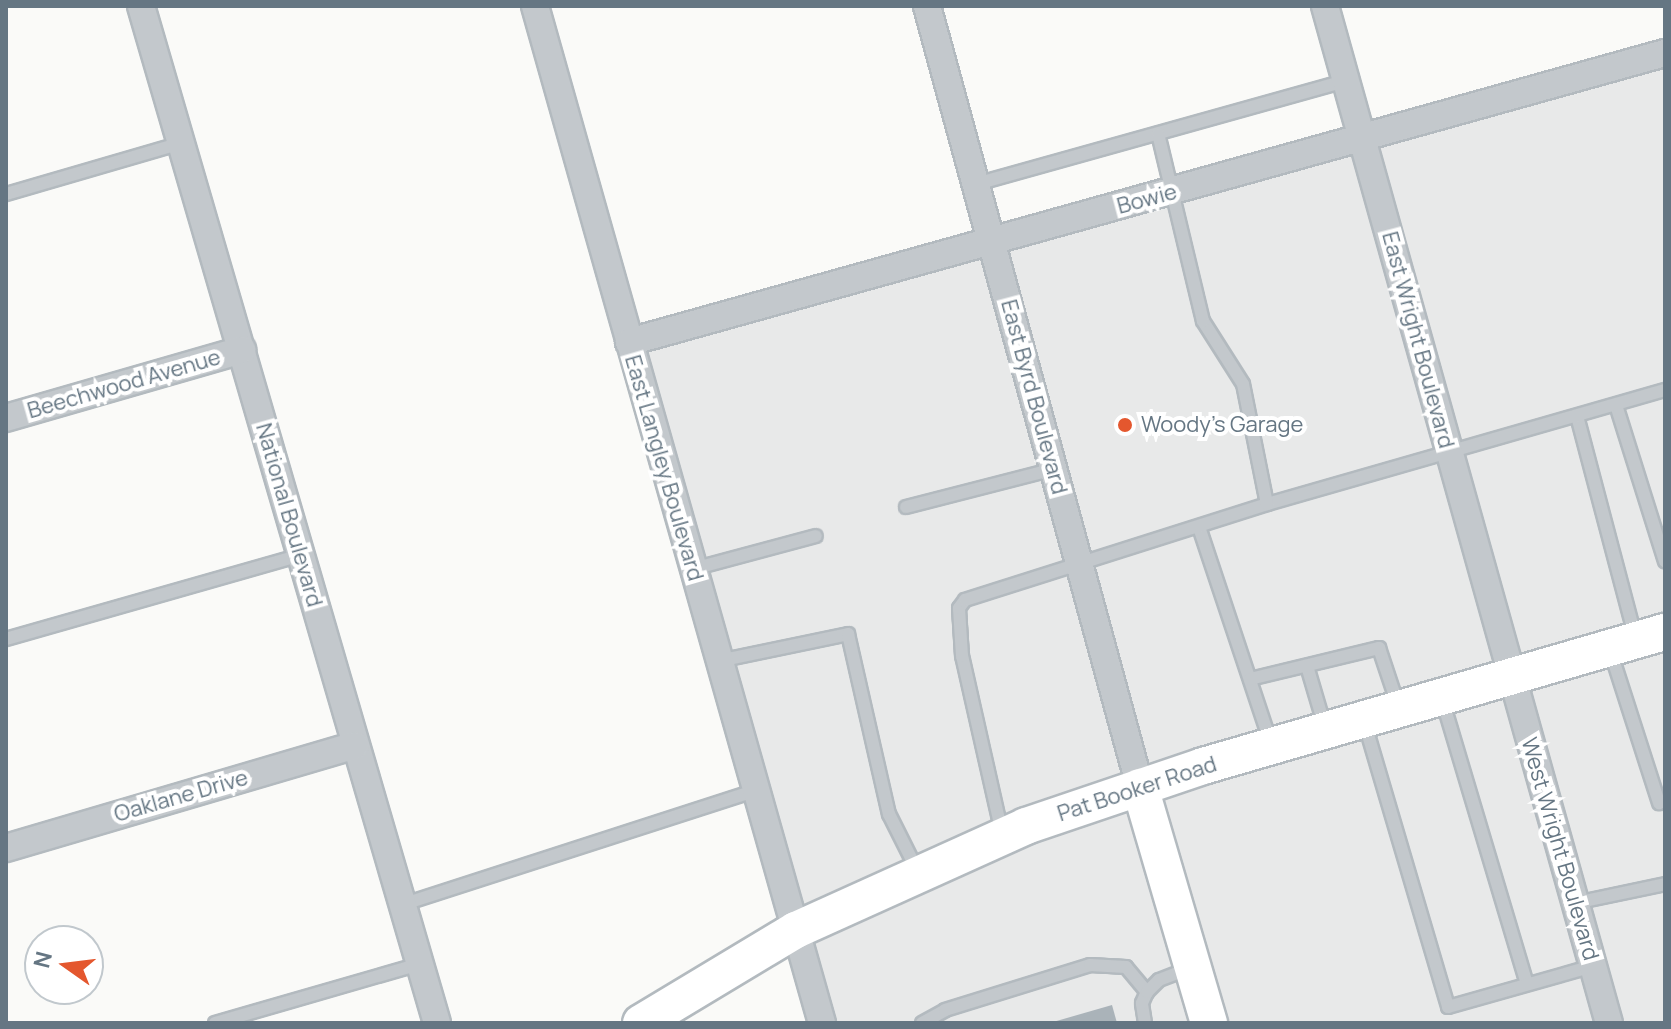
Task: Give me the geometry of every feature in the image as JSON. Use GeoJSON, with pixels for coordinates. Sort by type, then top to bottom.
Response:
{"type":"FeatureCollection","features":[{"type":"Feature","properties":{"kind":"main road","name":"Pat Booker Road"},"geometry":{"type":"LineString","coordinates":[[641,1023],[796,930],[1003,836],[1140,787],[1637,639]]}},
{"type":"Feature","properties":{"kind":"main road"},"geometry":{"type":"LineString","coordinates":[[1140,787],[1209,1023]]}},
{"type":"Feature","properties":{"kind":"street","name":"National Boulevard"},"geometry":{"type":"LineString","coordinates":[[141,6],[437,1023]]}},
{"type":"Feature","properties":{"kind":"street","name":"East Langley Boulevard"},"geometry":{"type":"LineString","coordinates":[[535,6],[822,1023]]}},
{"type":"Feature","properties":{"kind":"street","name":"East Byrd Boulevard"},"geometry":{"type":"LineString","coordinates":[[927,6],[1140,787]]}},
{"type":"Feature","properties":{"kind":"street","name":"East Wright Boulevard"},"geometry":{"type":"LineString","coordinates":[[1325,6],[1510,675]]}},
{"type":"Feature","properties":{"kind":"street","name":"Bowie"},"geometry":{"type":"LineString","coordinates":[[629,342],[1665,53]]}},
{"type":"Feature","properties":{"kind":"street","name":"Beechwood Avenue"},"geometry":{"type":"LineString","coordinates":[[6,418],[242,350]]}},
{"type":"Feature","properties":{"kind":"street","name":"West Wright Boulevard"},"geometry":{"type":"LineString","coordinates":[[1510,675],[1609,1023]]}},
{"type":"Feature","properties":{"kind":"street","name":"Oaklane Drive"},"geometry":{"type":"LineString","coordinates":[[6,848],[355,745]]}},
{"type":"Feature","properties":{"kind":"lane"},"geometry":{"type":"LineString","coordinates":[[976,184],[1346,81]]}},
{"type":"Feature","properties":{"kind":"lane"},"geometry":{"type":"LineString","coordinates":[[1158,134],[1203,321],[1243,384],[1267,504]]}},
{"type":"Feature","properties":{"kind":"lane"},"geometry":{"type":"LineString","coordinates":[[6,194],[181,143]]}},
{"type":"Feature","properties":{"kind":"lane"},"geometry":{"type":"LineString","coordinates":[[1003,836],[962,656],[959,608],[974,593],[1079,565],[1267,504],[1665,390]]}},
{"type":"Feature","properties":{"kind":"lane"},"geometry":{"type":"LineString","coordinates":[[1616,405],[1665,561]]}},
{"type":"Feature","properties":{"kind":"lane"},"geometry":{"type":"LineString","coordinates":[[1577,416],[1637,639],[1659,803]]}},
{"type":"Feature","properties":{"kind":"lane"},"geometry":{"type":"LineString","coordinates":[[906,507],[1054,469]]}},
{"type":"Feature","properties":{"kind":"lane"},"geometry":{"type":"LineString","coordinates":[[1199,527],[1272,746]]}},
{"type":"Feature","properties":{"kind":"lane"},"geometry":{"type":"LineString","coordinates":[[693,569],[816,536]]}},
{"type":"Feature","properties":{"kind":"lane"},"geometry":{"type":"LineString","coordinates":[[6,639],[301,555]]}},
{"type":"Feature","properties":{"kind":"lane"},"geometry":{"type":"LineString","coordinates":[[719,661],[848,634],[889,814],[919,874]]}},
{"type":"Feature","properties":{"kind":"lane"},"geometry":{"type":"LineString","coordinates":[[1250,679],[1379,648],[1399,708]]}},
{"type":"Feature","properties":{"kind":"lane"},"geometry":{"type":"LineString","coordinates":[[1307,666],[1326,730]]}},
{"type":"Feature","properties":{"kind":"lane"},"geometry":{"type":"LineString","coordinates":[[1441,695],[1527,984]]}},
{"type":"Feature","properties":{"kind":"lane"},"geometry":{"type":"LineString","coordinates":[[1363,719],[1448,1007],[1593,966]]}},
{"type":"Feature","properties":{"kind":"lane"},"geometry":{"type":"LineString","coordinates":[[401,905],[756,790]]}},
{"type":"Feature","properties":{"kind":"lane"},"geometry":{"type":"LineString","coordinates":[[1575,903],[1665,884]]}},
{"type":"Feature","properties":{"kind":"lane"},"geometry":{"type":"LineString","coordinates":[[215,1023],[419,964]]}},
{"type":"Feature","properties":{"kind":"lane"},"geometry":{"type":"LineString","coordinates":[[922,1023],[945,1010],[1090,965],[1126,967],[1147,992]]}},
{"type":"Feature","properties":{"kind":"lane"},"geometry":{"type":"LineString","coordinates":[[1145,1023],[1142,1003],[1147,992],[1159,980],[1192,967]]}},
{"type":"Feature","properties":{"kind":"shaded area"},"geometry":{"type":"Polygon","coordinates":[[[1665,53],[1665,1023],[822,1023],[629,342],[1665,53]]]}},
{"type":"Feature","properties":{"kind":"building"},"geometry":{"type":"Polygon","coordinates":[[[1112,1005],[1117,1023],[1053,1023],[1053,1022],[1112,1005]]]}},
{"type":"Feature","properties":{"kind":"place","name":"Woody's Garage"},"geometry":{"type":"Point","coordinates":[1125,425]}}]}
